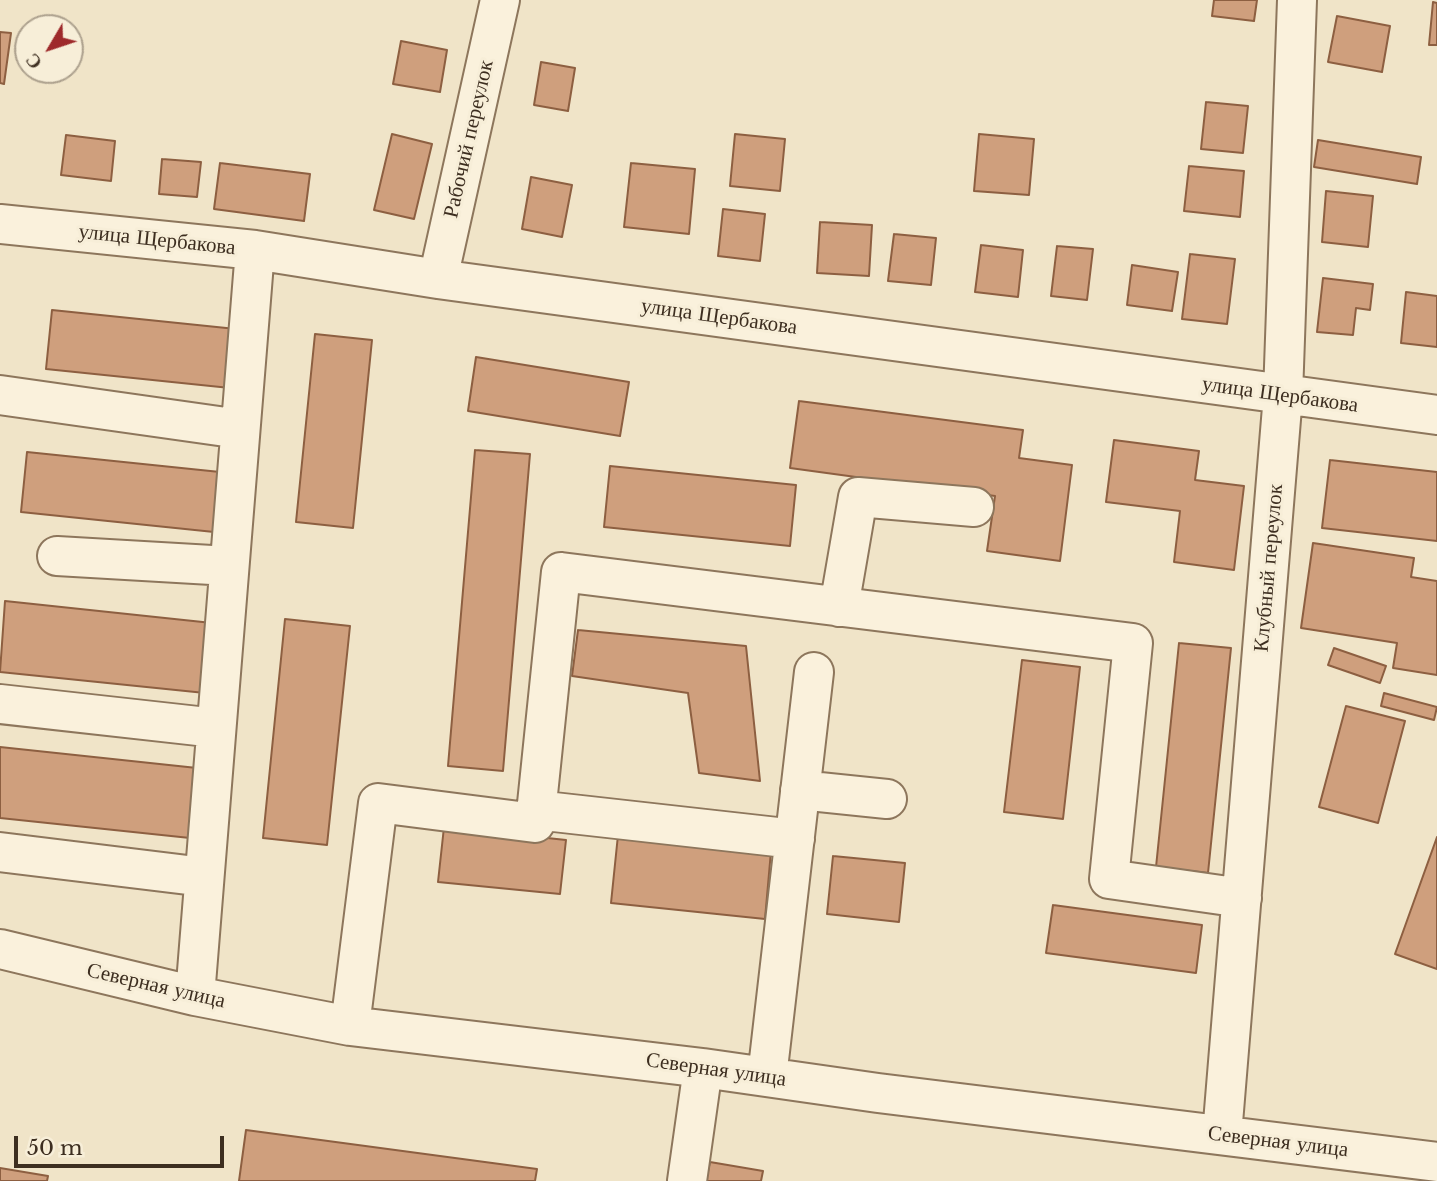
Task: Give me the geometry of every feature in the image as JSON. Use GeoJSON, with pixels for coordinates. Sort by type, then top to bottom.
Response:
{"type":"FeatureCollection","features":[{"type":"Feature","properties":{"kind":"street","name":"Рабочий переулок"},"geometry":{"type":"LineString","coordinates":[[438,279],[500,0]]}},
{"type":"Feature","properties":{"kind":"street","name":"Клубный переулок"},"geometry":{"type":"LineString","coordinates":[[1222,1135],[1283,396],[1297,0]]}},
{"type":"Feature","properties":{"kind":"street","name":"улица Щербакова"},"geometry":{"type":"LineString","coordinates":[[0,224],[254,250],[438,279],[1437,415]]}},
{"type":"Feature","properties":{"kind":"street"},"geometry":{"type":"LineString","coordinates":[[195,996],[254,250]]}},
{"type":"Feature","properties":{"kind":"street"},"geometry":{"type":"LineString","coordinates":[[0,395],[240,429]]}},
{"type":"Feature","properties":{"kind":"street"},"geometry":{"type":"LineString","coordinates":[[839,607],[858,497],[974,507]]}},
{"type":"Feature","properties":{"kind":"street"},"geometry":{"type":"LineString","coordinates":[[57,556],[229,566]]}},
{"type":"Feature","properties":{"kind":"street"},"geometry":{"type":"LineString","coordinates":[[350,1026],[378,803],[535,823],[561,572],[1133,643],[1109,879],[1242,898]]}},
{"type":"Feature","properties":{"kind":"street"},"geometry":{"type":"LineString","coordinates":[[767,1077],[814,672]]}},
{"type":"Feature","properties":{"kind":"street"},"geometry":{"type":"LineString","coordinates":[[0,704],[216,728]]}},
{"type":"Feature","properties":{"kind":"street"},"geometry":{"type":"LineString","coordinates":[[800,790],[887,799]]}},
{"type":"Feature","properties":{"kind":"street"},"geometry":{"type":"LineString","coordinates":[[536,810],[795,839]]}},
{"type":"Feature","properties":{"kind":"street"},"geometry":{"type":"LineString","coordinates":[[0,852],[204,877]]}},
{"type":"Feature","properties":{"kind":"street","name":"Северная улица"},"geometry":{"type":"LineString","coordinates":[[0,949],[195,996],[350,1026],[703,1068],[1437,1162]]}},
{"type":"Feature","properties":{"kind":"street"},"geometry":{"type":"LineString","coordinates":[[687,1181],[703,1068]]}},
{"type":"Feature","properties":{"kind":"building"},"geometry":{"type":"Polygon","coordinates":[[[1214,0],[1257,0],[1254,21],[1212,16],[1214,0]]]}},
{"type":"Feature","properties":{"kind":"building"},"geometry":{"type":"Polygon","coordinates":[[[1433,2],[1437,3],[1437,45],[1429,45],[1433,2]]]}},
{"type":"Feature","properties":{"kind":"building"},"geometry":{"type":"Polygon","coordinates":[[[1337,16],[1390,26],[1382,72],[1328,62],[1337,16]]]}},
{"type":"Feature","properties":{"kind":"building"},"geometry":{"type":"Polygon","coordinates":[[[0,32],[11,33],[4,84],[0,83],[0,32]]]}},
{"type":"Feature","properties":{"kind":"building"},"geometry":{"type":"Polygon","coordinates":[[[401,41],[447,50],[440,92],[393,84],[401,41]]]}},
{"type":"Feature","properties":{"kind":"building"},"geometry":{"type":"Polygon","coordinates":[[[541,62],[575,68],[568,111],[534,105],[541,62]]]}},
{"type":"Feature","properties":{"kind":"building"},"geometry":{"type":"Polygon","coordinates":[[[1206,102],[1248,106],[1243,153],[1201,149],[1206,102]]]}},
{"type":"Feature","properties":{"kind":"building"},"geometry":{"type":"Polygon","coordinates":[[[392,134],[432,144],[414,219],[374,210],[392,134]]]}},
{"type":"Feature","properties":{"kind":"building"},"geometry":{"type":"Polygon","coordinates":[[[735,134],[785,139],[780,191],[730,186],[735,134]]]}},
{"type":"Feature","properties":{"kind":"building"},"geometry":{"type":"Polygon","coordinates":[[[979,134],[1034,139],[1029,195],[974,191],[979,134]]]}},
{"type":"Feature","properties":{"kind":"building"},"geometry":{"type":"Polygon","coordinates":[[[66,135],[115,141],[111,181],[61,175],[66,135]]]}},
{"type":"Feature","properties":{"kind":"building"},"geometry":{"type":"Polygon","coordinates":[[[1318,140],[1421,157],[1417,184],[1314,167],[1318,140]]]}},
{"type":"Feature","properties":{"kind":"building"},"geometry":{"type":"Polygon","coordinates":[[[162,159],[201,162],[197,197],[159,194],[162,159]]]}},
{"type":"Feature","properties":{"kind":"building"},"geometry":{"type":"Polygon","coordinates":[[[220,163],[310,174],[304,221],[214,209],[220,163]]]}},
{"type":"Feature","properties":{"kind":"building"},"geometry":{"type":"Polygon","coordinates":[[[631,163],[695,169],[689,234],[624,227],[631,163]]]}},
{"type":"Feature","properties":{"kind":"building"},"geometry":{"type":"Polygon","coordinates":[[[1189,166],[1244,171],[1240,217],[1184,211],[1189,166]]]}},
{"type":"Feature","properties":{"kind":"building"},"geometry":{"type":"Polygon","coordinates":[[[531,177],[572,185],[562,237],[522,229],[531,177]]]}},
{"type":"Feature","properties":{"kind":"building"},"geometry":{"type":"Polygon","coordinates":[[[1326,191],[1373,196],[1368,247],[1322,242],[1326,191]]]}},
{"type":"Feature","properties":{"kind":"building"},"geometry":{"type":"Polygon","coordinates":[[[723,209],[765,214],[760,261],[718,256],[723,209]]]}},
{"type":"Feature","properties":{"kind":"building"},"geometry":{"type":"Polygon","coordinates":[[[820,222],[872,225],[869,276],[817,273],[820,222]]]}},
{"type":"Feature","properties":{"kind":"building"},"geometry":{"type":"Polygon","coordinates":[[[894,234],[936,238],[931,285],[888,281],[894,234]]]}},
{"type":"Feature","properties":{"kind":"building"},"geometry":{"type":"Polygon","coordinates":[[[981,245],[1023,250],[1018,297],[975,292],[981,245]]]}},
{"type":"Feature","properties":{"kind":"building"},"geometry":{"type":"Polygon","coordinates":[[[1057,246],[1093,249],[1087,300],[1051,296],[1057,246]]]}},
{"type":"Feature","properties":{"kind":"building"},"geometry":{"type":"Polygon","coordinates":[[[1190,254],[1235,259],[1227,324],[1182,319],[1190,254]]]}},
{"type":"Feature","properties":{"kind":"building"},"geometry":{"type":"Polygon","coordinates":[[[1132,265],[1178,272],[1172,311],[1127,305],[1132,265]]]}},
{"type":"Feature","properties":{"kind":"building"},"geometry":{"type":"Polygon","coordinates":[[[1323,278],[1373,284],[1370,310],[1356,308],[1353,335],[1317,332],[1323,278]]]}},
{"type":"Feature","properties":{"kind":"building"},"geometry":{"type":"Polygon","coordinates":[[[1406,292],[1437,296],[1437,347],[1401,343],[1406,292]]]}},
{"type":"Feature","properties":{"kind":"building"},"geometry":{"type":"Polygon","coordinates":[[[52,310],[236,329],[230,388],[46,369],[52,310]]]}},
{"type":"Feature","properties":{"kind":"building"},"geometry":{"type":"Polygon","coordinates":[[[315,334],[372,340],[353,528],[296,522],[315,334]]]}},
{"type":"Feature","properties":{"kind":"building"},"geometry":{"type":"Polygon","coordinates":[[[476,357],[629,382],[620,436],[468,411],[476,357]]]}},
{"type":"Feature","properties":{"kind":"building"},"geometry":{"type":"Polygon","coordinates":[[[799,401],[1023,430],[1019,458],[1072,465],[1060,561],[987,551],[995,496],[790,468],[799,401]]]}},
{"type":"Feature","properties":{"kind":"building"},"geometry":{"type":"Polygon","coordinates":[[[1114,440],[1199,451],[1195,480],[1244,486],[1234,570],[1174,562],[1180,511],[1106,502],[1114,440]]]}},
{"type":"Feature","properties":{"kind":"building"},"geometry":{"type":"Polygon","coordinates":[[[475,450],[530,454],[503,771],[448,766],[475,450]]]}},
{"type":"Feature","properties":{"kind":"building"},"geometry":{"type":"Polygon","coordinates":[[[27,452],[220,472],[214,532],[21,512],[27,452]]]}},
{"type":"Feature","properties":{"kind":"building"},"geometry":{"type":"Polygon","coordinates":[[[1330,460],[1437,472],[1437,541],[1322,528],[1330,460]]]}},
{"type":"Feature","properties":{"kind":"building"},"geometry":{"type":"Polygon","coordinates":[[[610,466],[796,485],[790,546],[604,527],[610,466]]]}},
{"type":"Feature","properties":{"kind":"building"},"geometry":{"type":"Polygon","coordinates":[[[1313,543],[1414,558],[1411,577],[1437,581],[1437,675],[1393,668],[1397,643],[1301,628],[1313,543]]]}},
{"type":"Feature","properties":{"kind":"building"},"geometry":{"type":"Polygon","coordinates":[[[5,601],[212,623],[205,693],[0,672],[5,601]]]}},
{"type":"Feature","properties":{"kind":"building"},"geometry":{"type":"Polygon","coordinates":[[[285,619],[350,626],[327,845],[263,838],[285,619]]]}},
{"type":"Feature","properties":{"kind":"building"},"geometry":{"type":"Polygon","coordinates":[[[578,630],[746,646],[760,781],[699,773],[688,693],[572,676],[578,630]]]}},
{"type":"Feature","properties":{"kind":"building"},"geometry":{"type":"Polygon","coordinates":[[[1179,643],[1231,648],[1208,873],[1156,867],[1179,643]]]}},
{"type":"Feature","properties":{"kind":"building"},"geometry":{"type":"Polygon","coordinates":[[[1334,648],[1386,666],[1380,683],[1328,665],[1334,648]]]}},
{"type":"Feature","properties":{"kind":"building"},"geometry":{"type":"Polygon","coordinates":[[[1022,660],[1080,667],[1063,819],[1004,812],[1022,660]]]}},
{"type":"Feature","properties":{"kind":"building"},"geometry":{"type":"Polygon","coordinates":[[[1384,693],[1437,707],[1434,720],[1381,706],[1384,693]]]}},
{"type":"Feature","properties":{"kind":"building"},"geometry":{"type":"Polygon","coordinates":[[[1346,706],[1405,721],[1378,823],[1319,807],[1346,706]]]}},
{"type":"Feature","properties":{"kind":"building"},"geometry":{"type":"Polygon","coordinates":[[[0,747],[197,768],[190,838],[0,818],[0,747]]]}},
{"type":"Feature","properties":{"kind":"building"},"geometry":{"type":"Polygon","coordinates":[[[444,827],[566,840],[560,894],[438,882],[444,827]]]}},
{"type":"Feature","properties":{"kind":"building"},"geometry":{"type":"Polygon","coordinates":[[[618,835],[771,851],[765,919],[611,903],[618,835]]]}},
{"type":"Feature","properties":{"kind":"building"},"geometry":{"type":"Polygon","coordinates":[[[1437,837],[1437,969],[1395,954],[1437,837]]]}},
{"type":"Feature","properties":{"kind":"building"},"geometry":{"type":"Polygon","coordinates":[[[833,856],[905,863],[899,922],[827,914],[833,856]]]}},
{"type":"Feature","properties":{"kind":"building"},"geometry":{"type":"Polygon","coordinates":[[[1053,905],[1202,925],[1196,973],[1046,953],[1053,905]]]}},
{"type":"Feature","properties":{"kind":"building"},"geometry":{"type":"Polygon","coordinates":[[[246,1130],[537,1169],[535,1181],[239,1181],[246,1130]]]}},
{"type":"Feature","properties":{"kind":"building"},"geometry":{"type":"Polygon","coordinates":[[[710,1162],[763,1171],[761,1181],[706,1181],[710,1162]]]}},
{"type":"Feature","properties":{"kind":"building"},"geometry":{"type":"Polygon","coordinates":[[[0,1168],[48,1176],[47,1181],[0,1181],[0,1168]]]}}]}
